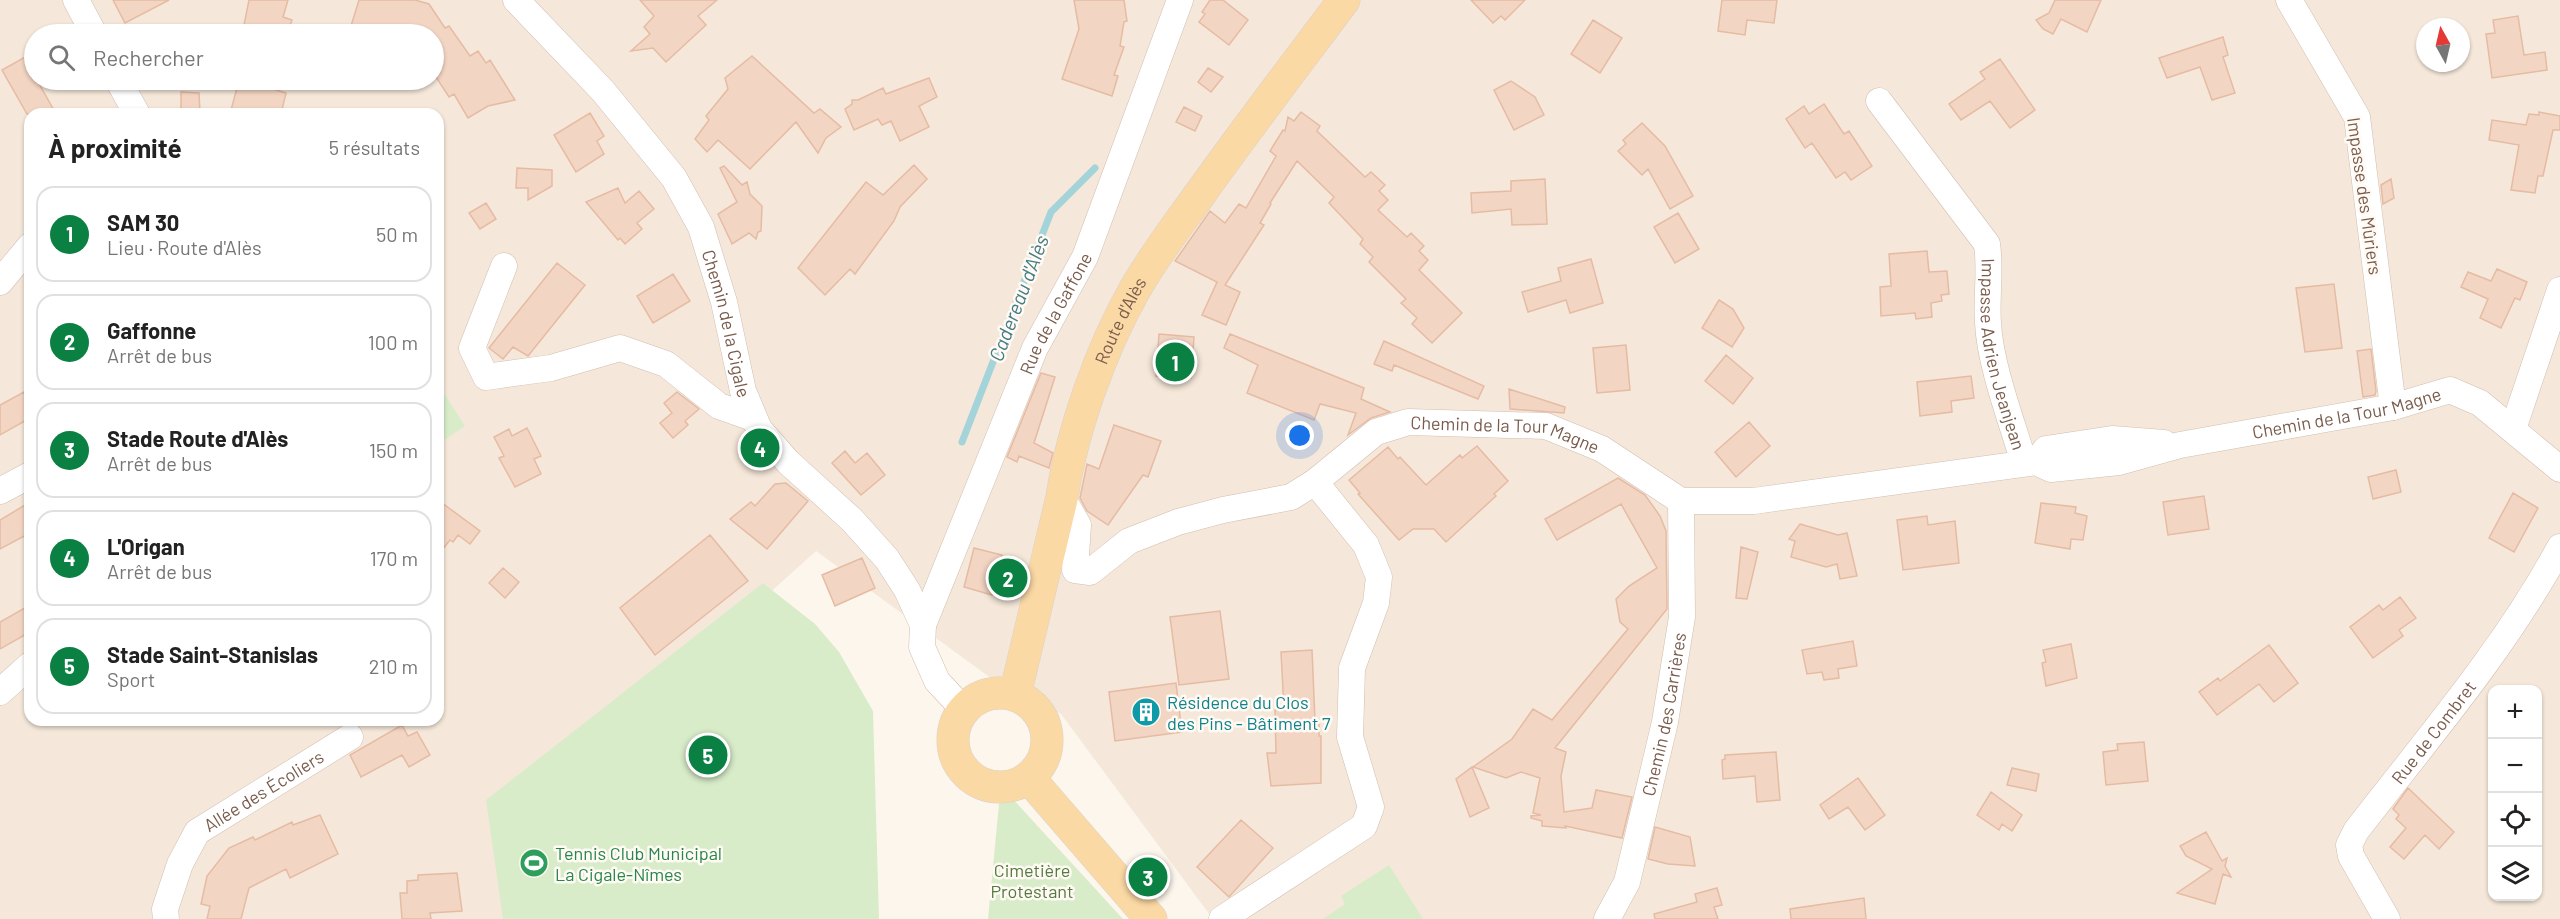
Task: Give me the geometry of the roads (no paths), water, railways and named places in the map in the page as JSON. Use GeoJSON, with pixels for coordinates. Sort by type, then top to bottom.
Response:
{"type":"FeatureCollection","features":[{"type":"Feature","properties":{"kind":"main road","name":"Route d'Alès"},"geometry":{"type":"LineString","coordinates":[[1015,695],[1062,497],[1066,468],[1084,409],[1119,320],[1134,291],[1167,240],[1344,0]]}},
{"type":"Feature","properties":{"kind":"main road"},"geometry":{"type":"LineString","coordinates":[[1001,693],[1015,695],[1028,702],[1039,712],[1048,740],[1046,754],[1039,768],[1017,785],[989,786],[976,781],[957,760],[953,745],[954,733],[964,710],[974,701],[987,695],[1001,693]]}},
{"type":"Feature","properties":{"kind":"main road"},"geometry":{"type":"LineString","coordinates":[[1029,778],[1150,919]]}},
{"type":"Feature","properties":{"kind":"street"},"geometry":{"type":"LineString","coordinates":[[76,0],[89,24]]}},
{"type":"Feature","properties":{"kind":"street","name":"Chemin de la Cigale"},"geometry":{"type":"LineString","coordinates":[[516,0],[603,91],[674,178],[701,227],[724,302],[743,391],[753,418],[759,429],[788,462],[852,520],[887,559],[907,590],[923,625],[922,647],[937,681],[964,710]]}},
{"type":"Feature","properties":{"kind":"street","name":"Rue de la Gaffone"},"geometry":{"type":"LineString","coordinates":[[923,625],[1035,348],[1085,257],[1180,0]]}},
{"type":"Feature","properties":{"kind":"street","name":"Impasse des Mûriers"},"geometry":{"type":"LineString","coordinates":[[2289,0],[2356,117],[2393,407]]}},
{"type":"Feature","properties":{"kind":"street"},"geometry":{"type":"LineString","coordinates":[[123,90],[133,108]]}},
{"type":"Feature","properties":{"kind":"street","name":"Impasse Adrien Jeanjean"},"geometry":{"type":"LineString","coordinates":[[1879,101],[1987,244],[1990,266],[1988,322],[1991,346],[2030,463]]}},
{"type":"Feature","properties":{"kind":"street"},"geometry":{"type":"LineString","coordinates":[[0,282],[24,253]]}},
{"type":"Feature","properties":{"kind":"street"},"geometry":{"type":"LineString","coordinates":[[504,266],[472,348],[486,377],[550,368],[620,348],[666,364],[719,406],[753,418]]}},
{"type":"Feature","properties":{"kind":"street"},"geometry":{"type":"LineString","coordinates":[[2513,429],[2560,290]]}},
{"type":"Feature","properties":{"kind":"street","name":"Chemin de la Tour Magne"},"geometry":{"type":"LineString","coordinates":[[1062,497],[1078,525],[1075,570],[1090,572],[1129,541],[1139,537],[1190,519],[1291,497],[1315,482],[1376,432],[1408,422],[1546,426],[1602,449],[1681,501],[1754,501],[2030,463],[2046,449],[2112,439],[2180,445],[2393,407],[2450,390],[2480,403],[2560,470]]}},
{"type":"Feature","properties":{"kind":"street"},"geometry":{"type":"LineString","coordinates":[[0,491],[24,478]]}},
{"type":"Feature","properties":{"kind":"street"},"geometry":{"type":"LineString","coordinates":[[1221,919],[1364,826],[1371,807],[1350,737],[1352,668],[1376,603],[1379,577],[1366,545],[1315,482]]}},
{"type":"Feature","properties":{"kind":"street","name":"Chemin des Carrières"},"geometry":{"type":"LineString","coordinates":[[1607,919],[1627,882],[1665,722],[1682,617],[1681,501]]}},
{"type":"Feature","properties":{"kind":"street","name":"Rue de Combret"},"geometry":{"type":"LineString","coordinates":[[2387,919],[2351,856],[2349,846],[2356,831],[2459,699],[2534,595],[2560,547]]}},
{"type":"Feature","properties":{"kind":"street"},"geometry":{"type":"LineString","coordinates":[[0,692],[24,670]]}},
{"type":"Feature","properties":{"kind":"street","name":"Allée des Écoliers"},"geometry":{"type":"LineString","coordinates":[[166,919],[165,909],[180,864],[197,832],[350,737]]}},
{"type":"Feature","properties":{"kind":"waterway","name":"Cadereau d'Alès"},"geometry":{"type":"LineString","coordinates":[[962,442],[1051,212],[1095,168]]}},
{"type":"Feature","properties":{"kind":"place","name":"SAM 30"},"geometry":{"type":"Point","coordinates":[1175,362]}},
{"type":"Feature","properties":{"kind":"place","name":"L'Origan"},"geometry":{"type":"Point","coordinates":[760,448]}},
{"type":"Feature","properties":{"kind":"place","name":"Gaffonne"},"geometry":{"type":"Point","coordinates":[1008,578]}},
{"type":"Feature","properties":{"kind":"place","name":"Résidence du Clos des Pins - Bâtiment 7"},"geometry":{"type":"Point","coordinates":[1146,712]}},
{"type":"Feature","properties":{"kind":"place","name":"Stade Saint-Stanislas"},"geometry":{"type":"Point","coordinates":[708,755]}},
{"type":"Feature","properties":{"kind":"place","name":"Tennis Club Municipal La Cigale-Nîmes"},"geometry":{"type":"Point","coordinates":[534,863]}},
{"type":"Feature","properties":{"kind":"place","name":"Stade Route d'Alès"},"geometry":{"type":"Point","coordinates":[1148,877]}},
{"type":"Feature","properties":{"kind":"park label","name":"Cimetière Protestant"},"geometry":{"type":"Point","coordinates":[1032,880]}}]}
